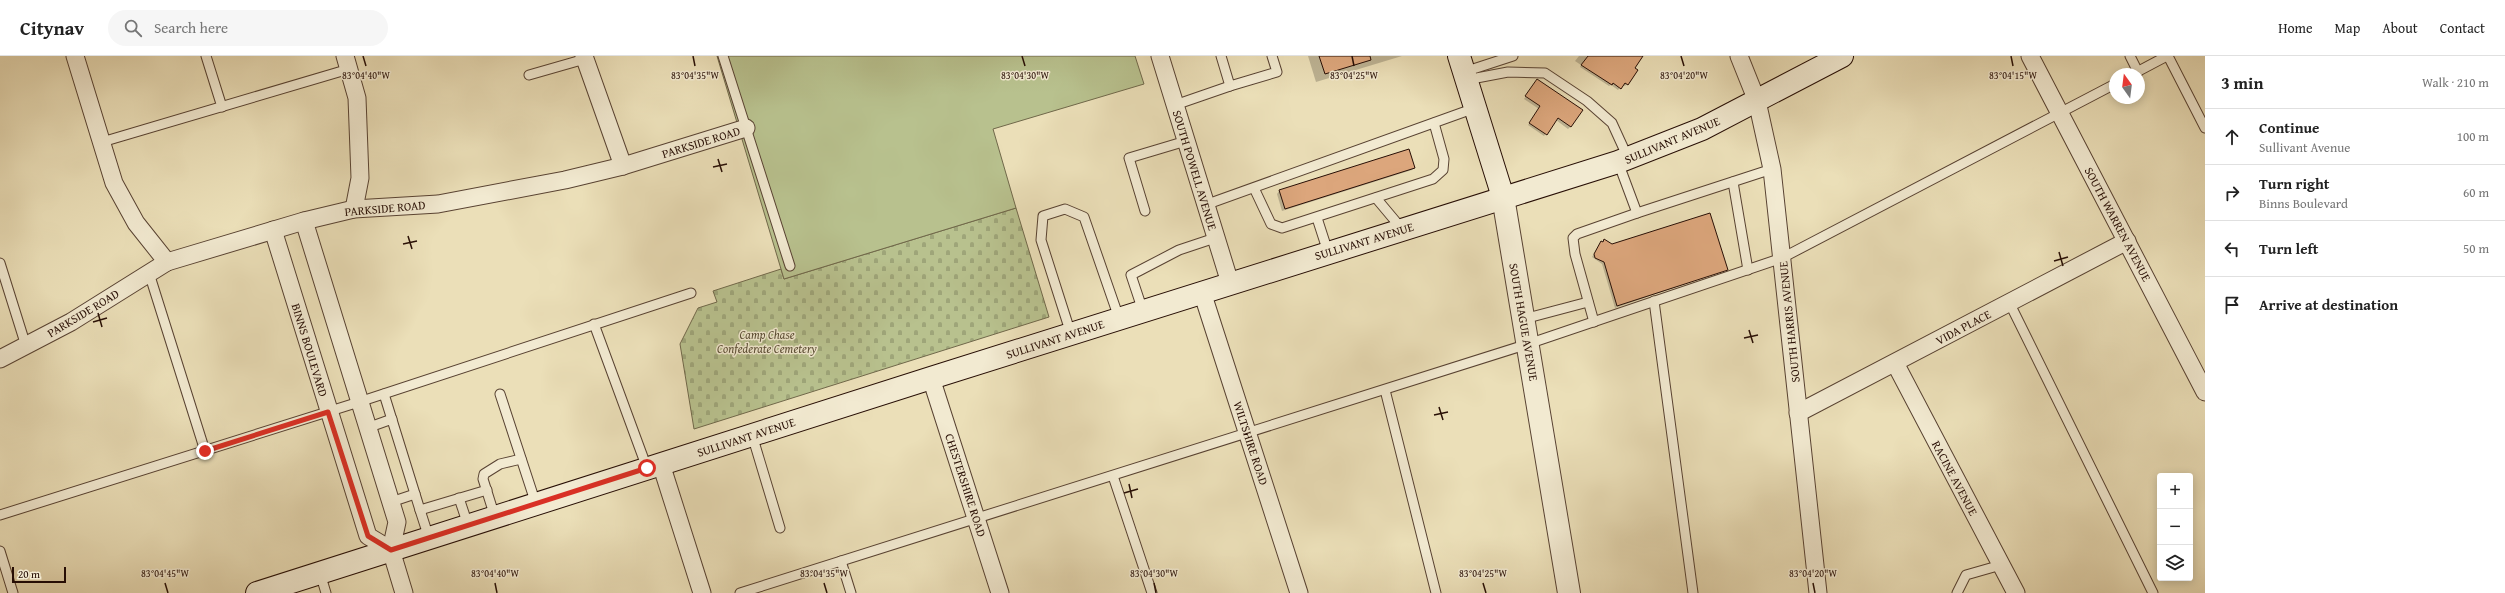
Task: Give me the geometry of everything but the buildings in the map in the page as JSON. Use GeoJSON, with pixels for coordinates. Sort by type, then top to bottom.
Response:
{"type":"FeatureCollection","features":[{"type":"Feature","properties":{"kind":"main road","name":"SULLIVANT AVENUE"},"geometry":{"type":"LineString","coordinates":[[257,593],[323,583],[391,550],[1119,318],[1623,160],[1702,129],[1842,56]]}},
{"type":"Feature","properties":{"kind":"main road","name":"SOUTH HAGUE AVENUE"},"geometry":{"type":"LineString","coordinates":[[1463,69],[1503,197],[1569,593]]}},
{"type":"Feature","properties":{"kind":"street"},"geometry":{"type":"LineString","coordinates":[[75,56],[114,182],[123,202],[136,223],[167,262]]}},
{"type":"Feature","properties":{"kind":"street","name":"SOUTH POWELL AVENUE"},"geometry":{"type":"LineString","coordinates":[[1160,56],[1230,283]]}},
{"type":"Feature","properties":{"kind":"street","name":"SOUTH HARRIS AVENUE"},"geometry":{"type":"LineString","coordinates":[[1739,56],[1757,101],[1772,169],[1818,593]]}},
{"type":"Feature","properties":{"kind":"street","name":"SOUTH WARREN AVENUE"},"geometry":{"type":"LineString","coordinates":[[2030,56],[2205,392]]}},
{"type":"Feature","properties":{"kind":"street"},"geometry":{"type":"LineString","coordinates":[[585,57],[623,166]]}},
{"type":"Feature","properties":{"kind":"street"},"geometry":{"type":"LineString","coordinates":[[347,62],[357,98],[360,178],[354,209]]}},
{"type":"Feature","properties":{"kind":"street","name":"PARKSIDE ROAD"},"geometry":{"type":"LineString","coordinates":[[0,359],[71,322],[167,262],[304,221],[354,209],[438,204],[564,180],[623,166],[746,128]]}},
{"type":"Feature","properties":{"kind":"street"},"geometry":{"type":"LineString","coordinates":[[304,221],[397,522],[391,550],[404,593]]}},
{"type":"Feature","properties":{"kind":"street","name":"BINNS BOULEVARD"},"geometry":{"type":"LineString","coordinates":[[274,230],[328,412],[368,536],[391,550]]}},
{"type":"Feature","properties":{"kind":"street","name":"VIDA PLACE"},"geometry":{"type":"LineString","coordinates":[[1798,414],[2127,241]]}},
{"type":"Feature","properties":{"kind":"street","name":"WILTSHIRE ROAD"},"geometry":{"type":"LineString","coordinates":[[1202,292],[1299,593]]}},
{"type":"Feature","properties":{"kind":"street","name":"RACINE AVENUE"},"geometry":{"type":"LineString","coordinates":[[1895,363],[2016,593]]}},
{"type":"Feature","properties":{"kind":"street","name":"CHESTERSHIRE ROAD"},"geometry":{"type":"LineString","coordinates":[[931,378],[1000,593]]}},
{"type":"Feature","properties":{"kind":"street"},"geometry":{"type":"LineString","coordinates":[[654,466],[702,593]]}},
{"type":"Feature","properties":{"kind":"lane"},"geometry":{"type":"LineString","coordinates":[[206,56],[222,107]]}},
{"type":"Feature","properties":{"kind":"lane"},"geometry":{"type":"LineString","coordinates":[[723,56],[790,266]]}},
{"type":"Feature","properties":{"kind":"lane"},"geometry":{"type":"LineString","coordinates":[[1221,56],[1230,86]]}},
{"type":"Feature","properties":{"kind":"lane"},"geometry":{"type":"LineString","coordinates":[[1175,104],[1277,72],[1272,56]]}},
{"type":"Feature","properties":{"kind":"lane"},"geometry":{"type":"LineString","coordinates":[[1463,69],[1513,56]]}},
{"type":"Feature","properties":{"kind":"lane"},"geometry":{"type":"LineString","coordinates":[[2130,56],[2134,68]]}},
{"type":"Feature","properties":{"kind":"lane"},"geometry":{"type":"LineString","coordinates":[[2144,68],[2167,56],[2205,128]]}},
{"type":"Feature","properties":{"kind":"lane"},"geometry":{"type":"LineString","coordinates":[[529,75],[585,57]]}},
{"type":"Feature","properties":{"kind":"lane"},"geometry":{"type":"LineString","coordinates":[[102,142],[222,107],[347,62]]}},
{"type":"Feature","properties":{"kind":"lane"},"geometry":{"type":"LineString","coordinates":[[1463,69],[1545,73],[1587,101],[1612,123],[1638,213]]}},
{"type":"Feature","properties":{"kind":"lane"},"geometry":{"type":"LineString","coordinates":[[740,593],[1385,390],[1528,344],[1782,258],[2109,87]]}},
{"type":"Feature","properties":{"kind":"lane"},"geometry":{"type":"LineString","coordinates":[[1205,205],[1475,108]]}},
{"type":"Feature","properties":{"kind":"lane"},"geometry":{"type":"LineString","coordinates":[[1254,188],[1271,224],[1282,228],[1317,218],[1433,179],[1443,170],[1444,159],[1434,123]]}},
{"type":"Feature","properties":{"kind":"lane"},"geometry":{"type":"LineString","coordinates":[[1145,211],[1129,158],[1186,141]]}},
{"type":"Feature","properties":{"kind":"lane"},"geometry":{"type":"LineString","coordinates":[[1594,322],[1575,254],[1573,238],[1577,234],[1772,169]]}},
{"type":"Feature","properties":{"kind":"lane"},"geometry":{"type":"LineString","coordinates":[[1733,182],[1748,270]]}},
{"type":"Feature","properties":{"kind":"lane"},"geometry":{"type":"LineString","coordinates":[[1376,198],[1403,230]]}},
{"type":"Feature","properties":{"kind":"lane"},"geometry":{"type":"LineString","coordinates":[[1071,334],[1041,240],[1043,216],[1065,209],[1084,217],[1119,318]]}},
{"type":"Feature","properties":{"kind":"lane"},"geometry":{"type":"LineString","coordinates":[[1317,218],[1328,252]]}},
{"type":"Feature","properties":{"kind":"lane"},"geometry":{"type":"LineString","coordinates":[[1143,311],[1131,275],[1179,250],[1215,238]]}},
{"type":"Feature","properties":{"kind":"lane"},"geometry":{"type":"LineString","coordinates":[[0,263],[26,346]]}},
{"type":"Feature","properties":{"kind":"lane"},"geometry":{"type":"LineString","coordinates":[[149,273],[205,451]]}},
{"type":"Feature","properties":{"kind":"lane"},"geometry":{"type":"LineString","coordinates":[[0,515],[328,412],[691,293]]}},
{"type":"Feature","properties":{"kind":"lane"},"geometry":{"type":"LineString","coordinates":[[1654,301],[1692,593]]}},
{"type":"Feature","properties":{"kind":"lane"},"geometry":{"type":"LineString","coordinates":[[1524,319],[1588,302]]}},
{"type":"Feature","properties":{"kind":"lane"},"geometry":{"type":"LineString","coordinates":[[2009,302],[2153,593]]}},
{"type":"Feature","properties":{"kind":"lane"},"geometry":{"type":"LineString","coordinates":[[594,324],[654,466]]}},
{"type":"Feature","properties":{"kind":"lane"},"geometry":{"type":"LineString","coordinates":[[1385,390],[1436,593]]}},
{"type":"Feature","properties":{"kind":"lane"},"geometry":{"type":"LineString","coordinates":[[384,394],[429,538]]}},
{"type":"Feature","properties":{"kind":"lane"},"geometry":{"type":"LineString","coordinates":[[500,394],[536,504]]}},
{"type":"Feature","properties":{"kind":"lane"},"geometry":{"type":"LineString","coordinates":[[367,428],[392,419]]}},
{"type":"Feature","properties":{"kind":"lane"},"geometry":{"type":"LineString","coordinates":[[752,435],[780,528]]}},
{"type":"Feature","properties":{"kind":"lane"},"geometry":{"type":"LineString","coordinates":[[495,517],[483,479],[484,474],[500,464],[521,459]]}},
{"type":"Feature","properties":{"kind":"lane"},"geometry":{"type":"LineString","coordinates":[[1113,476],[1152,593]]}},
{"type":"Feature","properties":{"kind":"lane"},"geometry":{"type":"LineString","coordinates":[[420,510],[486,490]]}},
{"type":"Feature","properties":{"kind":"lane"},"geometry":{"type":"LineString","coordinates":[[391,502],[415,494]]}},
{"type":"Feature","properties":{"kind":"lane"},"geometry":{"type":"LineString","coordinates":[[459,498],[468,525]]}},
{"type":"Feature","properties":{"kind":"lane"},"geometry":{"type":"LineString","coordinates":[[0,551],[13,593]]}},
{"type":"Feature","properties":{"kind":"lane"},"geometry":{"type":"LineString","coordinates":[[841,561],[851,593]]}},
{"type":"Feature","properties":{"kind":"lane"},"geometry":{"type":"LineString","coordinates":[[1957,593],[1966,575],[2001,565]]}},
{"type":"Feature","properties":{"kind":"green space"},"geometry":{"type":"Polygon","coordinates":[[[717,56],[1135,56],[1144,84],[993,129],[1016,208],[784,279],[717,56]]]}},
{"type":"Feature","properties":{"kind":"green space","name":"Camp Chase Confederate Cemetery"},"geometry":{"type":"Polygon","coordinates":[[[1016,208],[1049,317],[694,429],[680,344],[698,308],[717,302],[713,291],[781,269],[784,279],[1016,208]]]}},
{"type":"Feature","properties":{"kind":"route"},"geometry":{"type":"LineString","coordinates":[[205,451],[328,412],[368,536],[391,550],[647,468]]}}]}
